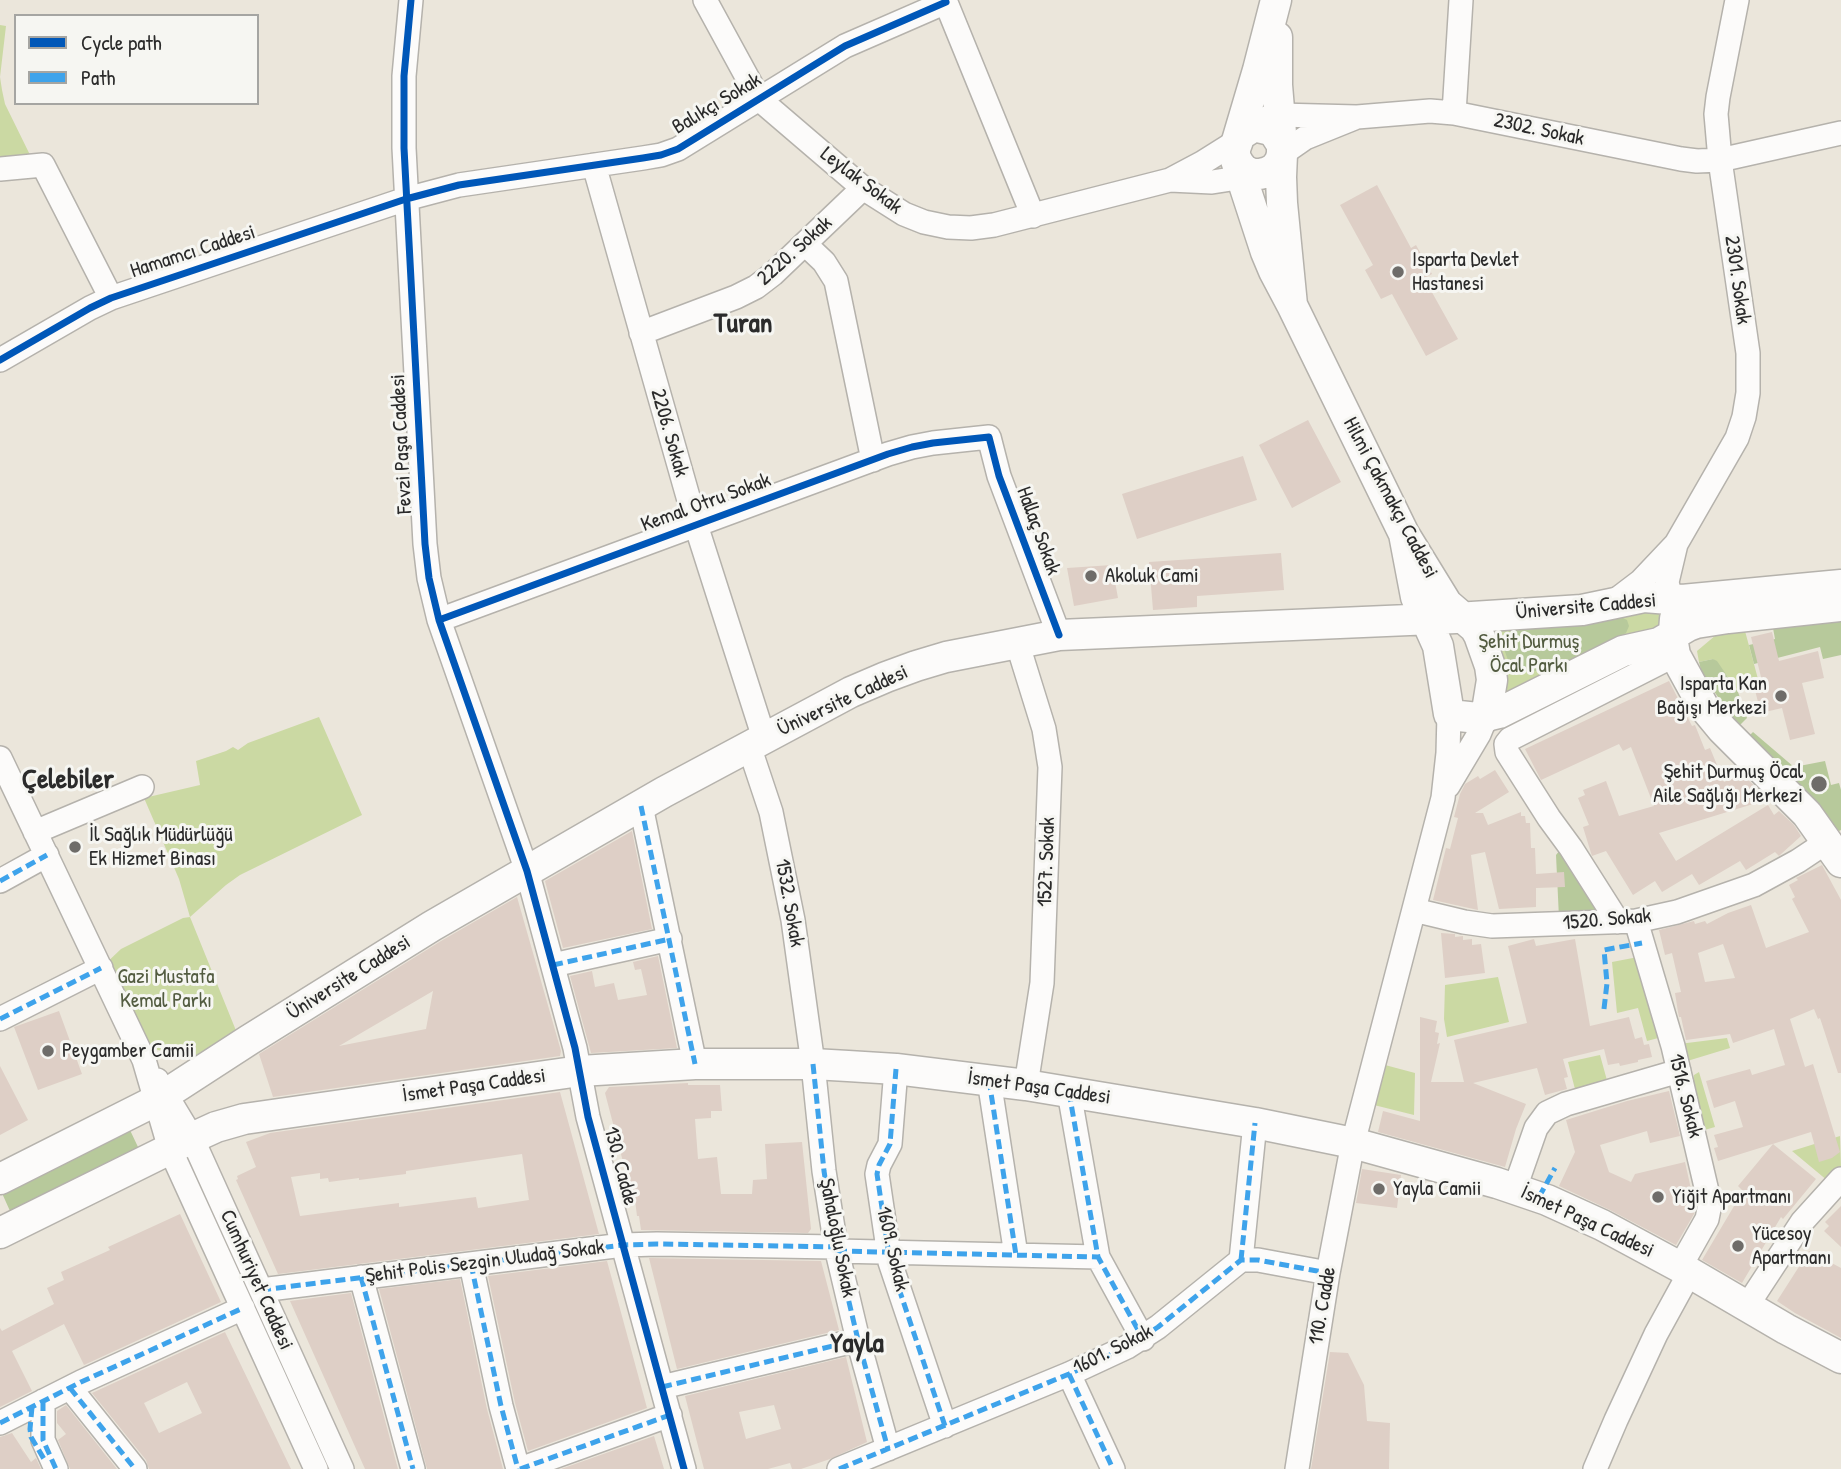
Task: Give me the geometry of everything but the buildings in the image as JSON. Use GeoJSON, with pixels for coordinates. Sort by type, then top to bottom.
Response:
{"type":"FeatureCollection","features":[{"type":"Feature","properties":{"kind":"main road","name":"Hilmi Çakmakçı Caddesi"},"geometry":{"type":"LineString","coordinates":[[1277,0],[1282,203],[1293,304]]}},
{"type":"Feature","properties":{"kind":"main road","name":"Hilmi Çakmakçı Caddesi"},"geometry":{"type":"LineString","coordinates":[[1277,0],[1258,69],[1244,156],[1266,252],[1404,534],[1447,604],[1475,628],[1479,635],[1492,680],[1486,717]]}},
{"type":"Feature","properties":{"kind":"main road"},"geometry":{"type":"LineString","coordinates":[[1264,127],[1275,134],[1282,150],[1280,161],[1268,172],[1244,156],[1251,128],[1264,127]]}},
{"type":"Feature","properties":{"kind":"main road"},"geometry":{"type":"LineString","coordinates":[[1404,534],[1416,597],[1440,653],[1449,714]]}},
{"type":"Feature","properties":{"kind":"main road","name":"Üniversite Caddesi"},"geometry":{"type":"LineString","coordinates":[[0,1179],[161,1098],[432,926],[641,806],[839,698],[886,677],[946,657],[1059,635],[1462,618],[1582,610],[1644,597],[1671,600],[1714,598],[1841,585]]}},
{"type":"Feature","properties":{"kind":"main road"},"geometry":{"type":"LineString","coordinates":[[1671,600],[1675,617],[1669,653],[1711,717],[1807,814],[1834,852]]}},
{"type":"Feature","properties":{"kind":"main road","name":"Üniversite Caddesi"},"geometry":{"type":"LineString","coordinates":[[1449,714],[1486,717],[1506,710],[1623,651],[1669,653],[1688,626],[1704,621],[1841,606]]}},
{"type":"Feature","properties":{"kind":"main road","name":"İsmet Paşa Caddesi"},"geometry":{"type":"LineString","coordinates":[[181,1144],[216,1127],[244,1119],[580,1071],[695,1064],[813,1064],[896,1069],[989,1080],[1255,1123],[1353,1143],[1515,1188],[1602,1225],[1841,1358]]}},
{"type":"Feature","properties":{"kind":"main road"},"geometry":{"type":"LineString","coordinates":[[0,1233],[181,1144]]}},
{"type":"Feature","properties":{"kind":"street","name":"Fevzi Paşa Caddesi"},"geometry":{"type":"LineString","coordinates":[[411,0],[403,104],[406,199],[429,578],[439,620],[527,871]]}},
{"type":"Feature","properties":{"kind":"street","name":"Leylak Sokak"},"geometry":{"type":"LineString","coordinates":[[705,0],[759,99],[863,188],[904,214],[924,222],[971,228],[994,225],[1170,180],[1244,156]]}},
{"type":"Feature","properties":{"kind":"street"},"geometry":{"type":"LineString","coordinates":[[1454,113],[1461,0]]}},
{"type":"Feature","properties":{"kind":"street","name":"2301. Sokak"},"geometry":{"type":"LineString","coordinates":[[1607,605],[1632,589],[1676,544],[1737,438],[1744,417],[1749,377],[1748,353],[1720,160],[1716,114],[1737,0]]}},
{"type":"Feature","properties":{"kind":"street","name":"Balıkçı Sokak"},"geometry":{"type":"LineString","coordinates":[[406,199],[459,185],[661,155],[678,149],[845,46],[946,1]]}},
{"type":"Feature","properties":{"kind":"street"},"geometry":{"type":"LineString","coordinates":[[946,1],[1033,216]]}},
{"type":"Feature","properties":{"kind":"street","name":"2302. Sokak"},"geometry":{"type":"LineString","coordinates":[[1244,156],[1257,122],[1279,115],[1357,117],[1430,111],[1454,113],[1681,159],[1720,160],[1841,133]]}},
{"type":"Feature","properties":{"kind":"street","name":"2302. Sokak"},"geometry":{"type":"LineString","coordinates":[[1282,150],[1357,117]]}},
{"type":"Feature","properties":{"kind":"street","name":"Leylak Sokak"},"geometry":{"type":"LineString","coordinates":[[1170,180],[1212,182],[1244,156]]}},
{"type":"Feature","properties":{"kind":"street"},"geometry":{"type":"LineString","coordinates":[[0,169],[43,165],[111,298]]}},
{"type":"Feature","properties":{"kind":"street","name":"2206. Sokak"},"geometry":{"type":"LineString","coordinates":[[594,166],[757,742]]}},
{"type":"Feature","properties":{"kind":"street","name":"2220. Sokak"},"geometry":{"type":"LineString","coordinates":[[641,333],[756,287],[863,188]]}},
{"type":"Feature","properties":{"kind":"street","name":"Hamamcı Caddesi"},"geometry":{"type":"LineString","coordinates":[[0,360],[111,298],[406,199]]}},
{"type":"Feature","properties":{"kind":"street"},"geometry":{"type":"LineString","coordinates":[[805,244],[824,262],[836,281],[873,460]]}},
{"type":"Feature","properties":{"kind":"street","name":"Kemal Otru Sokak"},"geometry":{"type":"LineString","coordinates":[[439,620],[912,447],[989,437]]}},
{"type":"Feature","properties":{"kind":"street","name":"Hallaç Sokak"},"geometry":{"type":"LineString","coordinates":[[989,437],[999,476],[1059,635]]}},
{"type":"Feature","properties":{"kind":"street","name":"2301. Sokak"},"geometry":{"type":"LineString","coordinates":[[1671,600],[1667,582],[1676,544]]}},
{"type":"Feature","properties":{"kind":"street","name":"1527. Sokak"},"geometry":{"type":"LineString","coordinates":[[1017,642],[1044,729],[1050,767],[1042,983],[1026,1085]]}},
{"type":"Feature","properties":{"kind":"street","name":"1516. Sokak"},"geometry":{"type":"LineString","coordinates":[[1595,1469],[1685,1270],[1707,1219],[1710,1204],[1679,1071],[1627,922],[1549,818],[1506,747],[1510,739],[1669,653]]}},
{"type":"Feature","properties":{"kind":"street","name":"Hilmi Çakmakçı Caddesi"},"geometry":{"type":"LineString","coordinates":[[1353,1143],[1443,798],[1449,714]]}},
{"type":"Feature","properties":{"kind":"street","name":"Hilmi Çakmakçı Caddesi"},"geometry":{"type":"LineString","coordinates":[[1443,798],[1486,717]]}},
{"type":"Feature","properties":{"kind":"street","name":"1532. Sokak"},"geometry":{"type":"LineString","coordinates":[[757,742],[787,884],[813,1064]]}},
{"type":"Feature","properties":{"kind":"street","name":"Cumhuriyet Caddesi"},"geometry":{"type":"LineString","coordinates":[[0,758],[161,1098],[243,1308],[316,1469]]}},
{"type":"Feature","properties":{"kind":"street"},"geometry":{"type":"LineString","coordinates":[[36,832],[142,787]]}},
{"type":"Feature","properties":{"kind":"street"},"geometry":{"type":"LineString","coordinates":[[641,806],[695,1064]]}},
{"type":"Feature","properties":{"kind":"street","name":"1520. Sokak"},"geometry":{"type":"LineString","coordinates":[[1414,909],[1492,926],[1627,922],[1677,912],[1754,885],[1798,861],[1834,852]]}},
{"type":"Feature","properties":{"kind":"street"},"geometry":{"type":"LineString","coordinates":[[0,881],[47,855]]}},
{"type":"Feature","properties":{"kind":"street","name":"130. Cadde"},"geometry":{"type":"LineString","coordinates":[[527,871],[580,1071],[588,1117],[684,1469]]}},
{"type":"Feature","properties":{"kind":"street"},"geometry":{"type":"LineString","coordinates":[[553,965],[670,939]]}},
{"type":"Feature","properties":{"kind":"street"},"geometry":{"type":"LineString","coordinates":[[0,1019],[101,968]]}},
{"type":"Feature","properties":{"kind":"street","name":"Şahaloğlu Sokak"},"geometry":{"type":"LineString","coordinates":[[813,1064],[824,1171],[836,1249],[888,1449]]}},
{"type":"Feature","properties":{"kind":"street","name":"1609. Sokak"},"geometry":{"type":"LineString","coordinates":[[896,1069],[890,1144],[877,1174],[888,1252],[945,1426]]}},
{"type":"Feature","properties":{"kind":"street"},"geometry":{"type":"LineString","coordinates":[[1515,1188],[1536,1128],[1547,1113],[1561,1105],[1679,1071]]}},
{"type":"Feature","properties":{"kind":"street"},"geometry":{"type":"LineString","coordinates":[[989,1080],[1016,1255]]}},
{"type":"Feature","properties":{"kind":"street"},"geometry":{"type":"LineString","coordinates":[[1069,1092],[1098,1257],[1143,1339]]}},
{"type":"Feature","properties":{"kind":"street"},"geometry":{"type":"LineString","coordinates":[[1255,1123],[1241,1260],[1258,1260],[1328,1273]]}},
{"type":"Feature","properties":{"kind":"street","name":"110. Cadde"},"geometry":{"type":"LineString","coordinates":[[1297,1469],[1328,1273],[1353,1143]]}},
{"type":"Feature","properties":{"kind":"street","name":"Cumhuriyet Caddesi"},"geometry":{"type":"LineString","coordinates":[[181,1144],[261,1290],[342,1469]]}},
{"type":"Feature","properties":{"kind":"street"},"geometry":{"type":"LineString","coordinates":[[1747,1306],[1802,1223],[1841,1179]]}},
{"type":"Feature","properties":{"kind":"street","name":"Şehit Polis Sezgin Uludağ Sokak"},"geometry":{"type":"LineString","coordinates":[[261,1290],[623,1245],[1098,1257]]}},
{"type":"Feature","properties":{"kind":"street","name":"1601. Sokak"},"geometry":{"type":"LineString","coordinates":[[839,1469],[1069,1374],[1143,1339],[1241,1260]]}},
{"type":"Feature","properties":{"kind":"street"},"geometry":{"type":"LineString","coordinates":[[471,1264],[501,1406],[519,1469],[670,1415]]}},
{"type":"Feature","properties":{"kind":"street"},"geometry":{"type":"LineString","coordinates":[[361,1277],[413,1469]]}},
{"type":"Feature","properties":{"kind":"street"},"geometry":{"type":"LineString","coordinates":[[0,1423],[243,1308]]}},
{"type":"Feature","properties":{"kind":"street"},"geometry":{"type":"LineString","coordinates":[[662,1387],[858,1340]]}},
{"type":"Feature","properties":{"kind":"street"},"geometry":{"type":"LineString","coordinates":[[1069,1374],[1113,1469]]}},
{"type":"Feature","properties":{"kind":"street"},"geometry":{"type":"LineString","coordinates":[[70,1388],[135,1469]]}},
{"type":"Feature","properties":{"kind":"street"},"geometry":{"type":"LineString","coordinates":[[38,1404],[43,1440],[50,1464]]}},
{"type":"Feature","properties":{"kind":"green space"},"geometry":{"type":"Polygon","coordinates":[[[0,25],[6,26],[0,77],[0,25]]]}},
{"type":"Feature","properties":{"kind":"green space"},"geometry":{"type":"Polygon","coordinates":[[[0,77],[5,104],[32,159],[0,161],[0,77]]]}},
{"type":"Feature","properties":{"kind":"green space","name":"Şehit Durmuş Öcal Parkı"},"geometry":{"type":"Polygon","coordinates":[[[1647,606],[1662,612],[1665,627],[1502,703],[1488,626],[1647,606]]]}},
{"type":"Feature","properties":{"kind":"green space"},"geometry":{"type":"Polygon","coordinates":[[[1623,618],[1629,626],[1626,633],[1554,669],[1534,671],[1515,667],[1508,660],[1504,649],[1505,635],[1512,630],[1623,618]]]}},
{"type":"Feature","properties":{"kind":"green space"},"geometry":{"type":"Polygon","coordinates":[[[1841,620],[1841,655],[1823,659],[1820,647],[1754,664],[1749,645],[1775,639],[1773,628],[1841,620]]]}},
{"type":"Feature","properties":{"kind":"green space"},"geometry":{"type":"Polygon","coordinates":[[[1745,631],[1758,679],[1750,681],[1752,689],[1738,692],[1713,659],[1699,662],[1697,651],[1716,635],[1745,631]]]}},
{"type":"Feature","properties":{"kind":"green space"},"geometry":{"type":"Polygon","coordinates":[[[1713,659],[1738,692],[1747,718],[1739,726],[1701,670],[1699,662],[1713,659]]]}},
{"type":"Feature","properties":{"kind":"green space"},"geometry":{"type":"Polygon","coordinates":[[[319,717],[362,815],[240,875],[190,917],[179,879],[144,798],[200,785],[196,761],[233,747],[238,750],[248,743],[319,717]]]}},
{"type":"Feature","properties":{"kind":"green space","name":"Şehit Durmuş Öcal Aile Sağlığı Merkezi"},"geometry":{"type":"Polygon","coordinates":[[[1753,732],[1794,767],[1825,761],[1831,785],[1839,783],[1841,790],[1841,830],[1839,831],[1811,798],[1749,736],[1753,732]]]}},
{"type":"Feature","properties":{"kind":"green space"},"geometry":{"type":"Polygon","coordinates":[[[1560,850],[1605,915],[1559,918],[1556,855],[1560,850]]]}},
{"type":"Feature","properties":{"kind":"green space","name":"Gazi Mustafa Kemal Parkı"},"geometry":{"type":"Polygon","coordinates":[[[190,917],[237,1033],[202,1060],[141,1046],[101,968],[121,949],[190,917]]]}},
{"type":"Feature","properties":{"kind":"green space"},"geometry":{"type":"Polygon","coordinates":[[[1638,957],[1662,1037],[1647,1041],[1638,1008],[1617,1013],[1612,962],[1638,957]]]}},
{"type":"Feature","properties":{"kind":"green space"},"geometry":{"type":"Polygon","coordinates":[[[1498,977],[1509,1022],[1447,1037],[1444,1019],[1445,985],[1498,977]]]}},
{"type":"Feature","properties":{"kind":"green space"},"geometry":{"type":"Polygon","coordinates":[[[1727,1038],[1730,1048],[1684,1062],[1679,1044],[1727,1038]]]}},
{"type":"Feature","properties":{"kind":"green space"},"geometry":{"type":"Polygon","coordinates":[[[1600,1055],[1608,1084],[1576,1093],[1568,1062],[1600,1055]]]}},
{"type":"Feature","properties":{"kind":"green space"},"geometry":{"type":"Polygon","coordinates":[[[1385,1065],[1415,1073],[1414,1115],[1374,1105],[1385,1065]]]}},
{"type":"Feature","properties":{"kind":"green space"},"geometry":{"type":"Polygon","coordinates":[[[1699,1072],[1715,1127],[1701,1131],[1692,1087],[1694,1075],[1699,1072]]]}},
{"type":"Feature","properties":{"kind":"green space"},"geometry":{"type":"Polygon","coordinates":[[[129,1128],[138,1147],[137,1151],[14,1212],[10,1211],[1,1191],[129,1128]]]}},
{"type":"Feature","properties":{"kind":"green space"},"geometry":{"type":"Polygon","coordinates":[[[1840,1136],[1841,1167],[1828,1181],[1792,1151],[1840,1136]]]}},
{"type":"Feature","properties":{"kind":"marked path"},"geometry":{"type":"LineString","coordinates":[[641,806],[695,1064]]}},
{"type":"Feature","properties":{"kind":"marked path"},"geometry":{"type":"LineString","coordinates":[[0,881],[47,855]]}},
{"type":"Feature","properties":{"kind":"marked path"},"geometry":{"type":"LineString","coordinates":[[553,965],[670,939]]}},
{"type":"Feature","properties":{"kind":"marked path"},"geometry":{"type":"LineString","coordinates":[[1604,1009],[1607,983],[1604,950],[1642,943]]}},
{"type":"Feature","properties":{"kind":"marked path"},"geometry":{"type":"LineString","coordinates":[[0,1019],[101,968]]}},
{"type":"Feature","properties":{"kind":"marked path"},"geometry":{"type":"LineString","coordinates":[[813,1064],[824,1171],[836,1247],[888,1449]]}},
{"type":"Feature","properties":{"kind":"marked path"},"geometry":{"type":"LineString","coordinates":[[896,1069],[890,1144],[877,1174],[890,1262],[945,1426]]}},
{"type":"Feature","properties":{"kind":"marked path"},"geometry":{"type":"LineString","coordinates":[[989,1080],[1016,1255]]}},
{"type":"Feature","properties":{"kind":"marked path"},"geometry":{"type":"LineString","coordinates":[[1069,1092],[1098,1257],[1143,1339]]}},
{"type":"Feature","properties":{"kind":"marked path"},"geometry":{"type":"LineString","coordinates":[[1241,1260],[1255,1123]]}},
{"type":"Feature","properties":{"kind":"marked path"},"geometry":{"type":"LineString","coordinates":[[1539,1197],[1555,1168]]}},
{"type":"Feature","properties":{"kind":"marked path"},"geometry":{"type":"LineString","coordinates":[[261,1290],[623,1245],[836,1247]]}},
{"type":"Feature","properties":{"kind":"marked path"},"geometry":{"type":"LineString","coordinates":[[837,1251],[1098,1257]]}},
{"type":"Feature","properties":{"kind":"marked path"},"geometry":{"type":"LineString","coordinates":[[839,1469],[1069,1374],[1127,1347],[1158,1327],[1241,1260],[1258,1260],[1328,1273]]}},
{"type":"Feature","properties":{"kind":"marked path"},"geometry":{"type":"LineString","coordinates":[[471,1264],[501,1406],[518,1469]]}},
{"type":"Feature","properties":{"kind":"marked path"},"geometry":{"type":"LineString","coordinates":[[361,1277],[413,1469]]}},
{"type":"Feature","properties":{"kind":"marked path"},"geometry":{"type":"LineString","coordinates":[[0,1423],[81,1382],[243,1308]]}},
{"type":"Feature","properties":{"kind":"marked path"},"geometry":{"type":"LineString","coordinates":[[662,1387],[858,1340]]}},
{"type":"Feature","properties":{"kind":"marked path"},"geometry":{"type":"LineString","coordinates":[[1069,1374],[1113,1469]]}},
{"type":"Feature","properties":{"kind":"marked path"},"geometry":{"type":"LineString","coordinates":[[70,1388],[135,1469]]}},
{"type":"Feature","properties":{"kind":"marked path"},"geometry":{"type":"LineString","coordinates":[[43,1401],[43,1440],[56,1469]]}},
{"type":"Feature","properties":{"kind":"marked path"},"geometry":{"type":"LineString","coordinates":[[32,1407],[31,1437],[44,1459]]}},
{"type":"Feature","properties":{"kind":"marked path"},"geometry":{"type":"LineString","coordinates":[[520,1469],[670,1415]]}},
{"type":"Feature","properties":{"kind":"cycle path"},"geometry":{"type":"LineString","coordinates":[[411,0],[404,76],[404,148],[429,578],[439,620],[527,871],[575,1048],[588,1117],[684,1469]]}},
{"type":"Feature","properties":{"kind":"cycle path"},"geometry":{"type":"LineString","coordinates":[[0,360],[111,298],[406,199],[459,185],[643,158],[678,149],[845,46],[946,2]]}},
{"type":"Feature","properties":{"kind":"cycle path"},"geometry":{"type":"LineString","coordinates":[[439,620],[888,454],[933,443],[989,437],[999,476],[1059,635]]}},
{"type":"Feature","properties":{"kind":"place","name":"Isparta Devlet Hastanesi"},"geometry":{"type":"Point","coordinates":[1398,272]}},
{"type":"Feature","properties":{"kind":"place","name":"Akoluk Cami"},"geometry":{"type":"Point","coordinates":[1091,576]}},
{"type":"Feature","properties":{"kind":"place","name":"Isparta Kan Bağışı Merkezi"},"geometry":{"type":"Point","coordinates":[1781,696]}},
{"type":"Feature","properties":{"kind":"place","name":"Şehit Durmuş Öcal Aile Sağlığı Merkezi"},"geometry":{"type":"Point","coordinates":[1819,784]}},
{"type":"Feature","properties":{"kind":"place","name":"İl Sağlık Müdürlüğü Ek Hizmet Binası"},"geometry":{"type":"Point","coordinates":[75,847]}},
{"type":"Feature","properties":{"kind":"place","name":"Peygamber Camii"},"geometry":{"type":"Point","coordinates":[48,1051]}},
{"type":"Feature","properties":{"kind":"place","name":"Yayla Camii"},"geometry":{"type":"Point","coordinates":[1379,1189]}},
{"type":"Feature","properties":{"kind":"place","name":"Yiğit Apartmanı"},"geometry":{"type":"Point","coordinates":[1658,1197]}},
{"type":"Feature","properties":{"kind":"place","name":"Yücesoy Apartmanı"},"geometry":{"type":"Point","coordinates":[1738,1246]}},
{"type":"Feature","properties":{"kind":"district","name":"Turan"},"geometry":{"type":"Point","coordinates":[743,325]}},
{"type":"Feature","properties":{"kind":"district","name":"Çelebiler"},"geometry":{"type":"Point","coordinates":[68,781]}},
{"type":"Feature","properties":{"kind":"district","name":"Yayla"},"geometry":{"type":"Point","coordinates":[857,1345]}}]}
